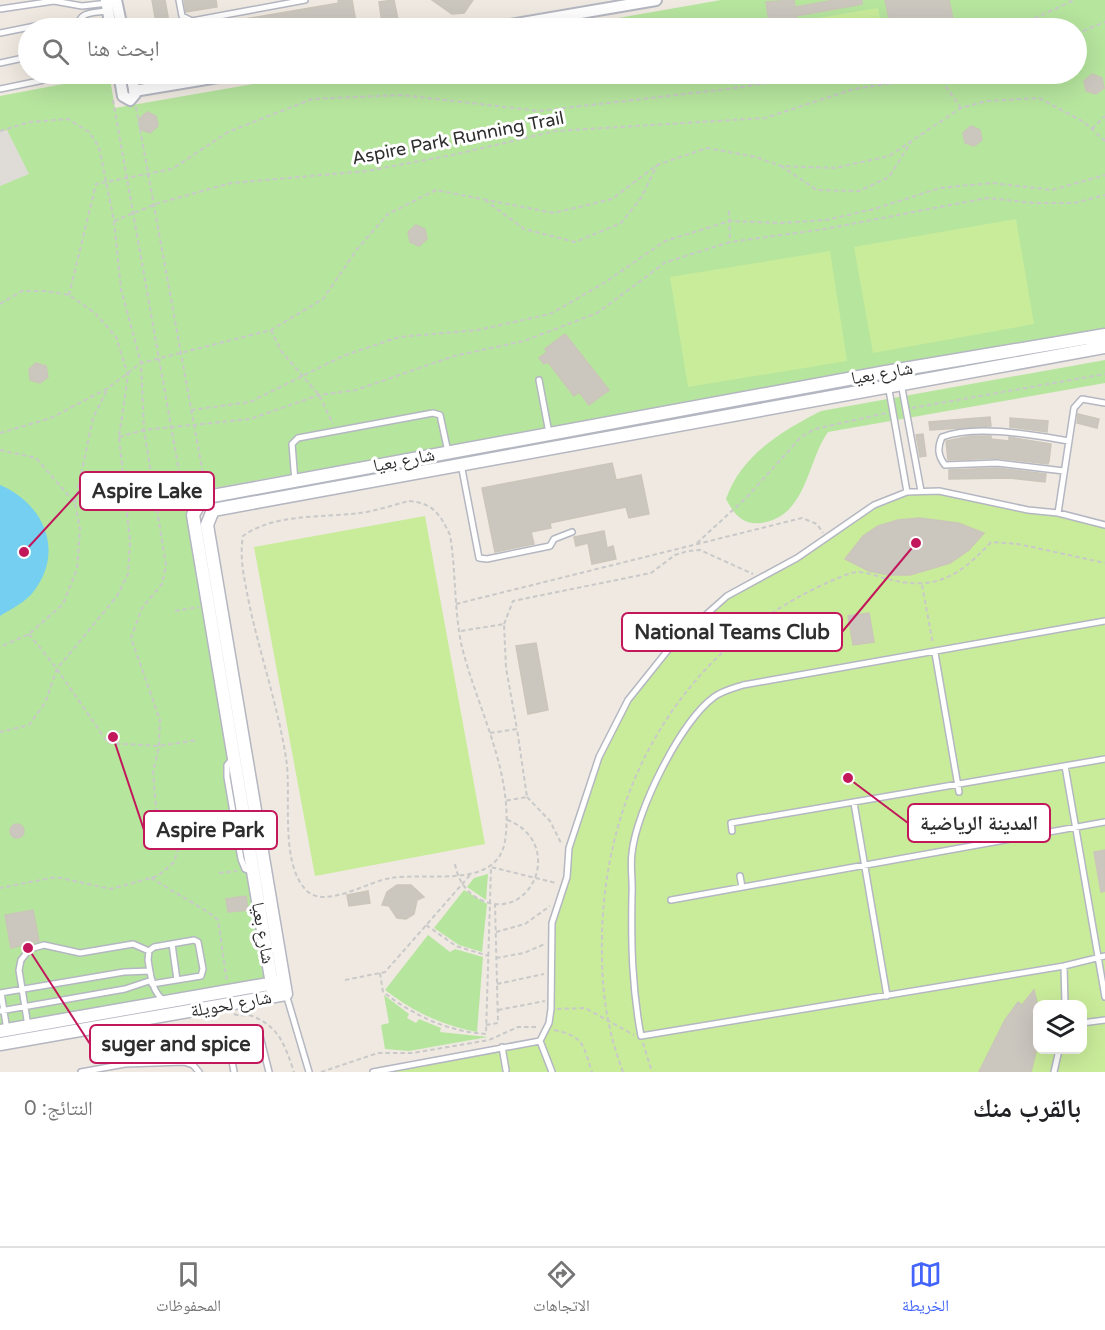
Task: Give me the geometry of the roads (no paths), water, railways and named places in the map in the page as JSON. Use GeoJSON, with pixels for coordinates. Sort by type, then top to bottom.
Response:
{"type":"FeatureCollection","features":[{"type":"Feature","properties":{"kind":"street"},"geometry":{"type":"LineString","coordinates":[[552,18],[656,0]]}},
{"type":"Feature","properties":{"kind":"street"},"geometry":{"type":"LineString","coordinates":[[112,4],[118,18]]}},
{"type":"Feature","properties":{"kind":"street"},"geometry":{"type":"LineString","coordinates":[[121,84],[127,100],[134,94],[185,84]]}},
{"type":"Feature","properties":{"kind":"street"},"geometry":{"type":"LineString","coordinates":[[132,84],[134,94]]}},
{"type":"Feature","properties":{"kind":"street","name":"شارع بعيا"},"geometry":{"type":"LineString","coordinates":[[279,989],[249,871],[233,757],[193,515],[199,504],[207,497],[461,464],[895,386],[1053,350],[1105,335]]}},
{"type":"Feature","properties":{"kind":"street","name":"شارع بعيا"},"geometry":{"type":"LineString","coordinates":[[279,989],[207,519],[213,510],[295,487],[453,451],[549,433],[892,371],[1053,350],[1105,347]]}},
{"type":"Feature","properties":{"kind":"street"},"geometry":{"type":"LineString","coordinates":[[549,433],[551,446]]}},
{"type":"Feature","properties":{"kind":"street"},"geometry":{"type":"LineString","coordinates":[[453,451],[461,464]]}},
{"type":"Feature","properties":{"kind":"street","name":"شارع لحويلة"},"geometry":{"type":"LineString","coordinates":[[5,1035],[22,1040],[116,1017],[148,1005],[228,991],[279,989]]}},
{"type":"Feature","properties":{"kind":"street","name":"شارع لحويلة"},"geometry":{"type":"LineString","coordinates":[[5,1035],[28,1026],[116,1017],[279,989]]}},
{"type":"Feature","properties":{"kind":"lane"},"geometry":{"type":"LineString","coordinates":[[179,0],[182,16],[186,18]]}},
{"type":"Feature","properties":{"kind":"lane"},"geometry":{"type":"LineString","coordinates":[[208,18],[305,0]]}},
{"type":"Feature","properties":{"kind":"lane"},"geometry":{"type":"LineString","coordinates":[[0,9],[54,1],[82,6],[112,4]]}},
{"type":"Feature","properties":{"kind":"lane"},"geometry":{"type":"LineString","coordinates":[[80,18],[83,14],[112,4]]}},
{"type":"Feature","properties":{"kind":"lane"},"geometry":{"type":"LineString","coordinates":[[0,33],[18,29]]}},
{"type":"Feature","properties":{"kind":"lane"},"geometry":{"type":"LineString","coordinates":[[0,63],[18,59]]}},
{"type":"Feature","properties":{"kind":"lane"},"geometry":{"type":"LineString","coordinates":[[0,89],[24,84]]}},
{"type":"Feature","properties":{"kind":"lane"},"geometry":{"type":"LineString","coordinates":[[892,371],[895,386],[906,409],[921,491]]}},
{"type":"Feature","properties":{"kind":"lane"},"geometry":{"type":"LineString","coordinates":[[892,371],[895,386],[893,411],[907,492]]}},
{"type":"Feature","properties":{"kind":"lane"},"geometry":{"type":"LineString","coordinates":[[539,380],[549,433]]}},
{"type":"Feature","properties":{"kind":"lane"},"geometry":{"type":"LineString","coordinates":[[1058,513],[1074,408],[1082,399],[1105,403]]}},
{"type":"Feature","properties":{"kind":"lane"},"geometry":{"type":"LineString","coordinates":[[295,487],[292,444],[298,438],[433,413],[440,415],[453,451]]}},
{"type":"Feature","properties":{"kind":"lane"},"geometry":{"type":"LineString","coordinates":[[1064,471],[997,463],[945,465],[939,458],[938,446],[942,437],[950,434],[993,432],[1069,441]]}},
{"type":"Feature","properties":{"kind":"lane"},"geometry":{"type":"LineString","coordinates":[[461,464],[479,558],[487,559],[550,546],[554,539],[572,532]]}},
{"type":"Feature","properties":{"kind":"lane"},"geometry":{"type":"LineString","coordinates":[[540,1041],[547,1029],[551,1010],[552,923],[564,885],[569,848],[599,757],[628,700],[672,645],[728,596],[797,558],[874,505],[907,492],[939,490],[1028,510],[1058,513],[1105,525]]}},
{"type":"Feature","properties":{"kind":"lane"},"geometry":{"type":"LineString","coordinates":[[1102,957],[1064,966],[641,1036],[632,983],[630,926],[632,853],[641,819],[659,775],[686,729],[715,696],[743,685],[935,653],[1105,621]]}},
{"type":"Feature","properties":{"kind":"lane"},"geometry":{"type":"LineString","coordinates":[[935,653],[959,792]]}},
{"type":"Feature","properties":{"kind":"lane"},"geometry":{"type":"LineString","coordinates":[[732,831],[731,823],[1105,759]]}},
{"type":"Feature","properties":{"kind":"lane"},"geometry":{"type":"LineString","coordinates":[[1065,766],[1102,957],[1105,997]]}},
{"type":"Feature","properties":{"kind":"lane"},"geometry":{"type":"LineString","coordinates":[[854,803],[887,996]]}},
{"type":"Feature","properties":{"kind":"lane"},"geometry":{"type":"LineString","coordinates":[[671,900],[1105,822]]}},
{"type":"Feature","properties":{"kind":"lane"},"geometry":{"type":"LineString","coordinates":[[968,838],[969,847]]}},
{"type":"Feature","properties":{"kind":"lane"},"geometry":{"type":"LineString","coordinates":[[740,876],[742,887]]}},
{"type":"Feature","properties":{"kind":"lane"},"geometry":{"type":"LineString","coordinates":[[2,1010],[134,985],[199,977],[203,969],[197,941],[154,947],[149,951]]}},
{"type":"Feature","properties":{"kind":"lane"},"geometry":{"type":"LineString","coordinates":[[28,1026],[19,965],[26,952],[34,947],[44,945],[80,953],[133,944],[149,951]]}},
{"type":"Feature","properties":{"kind":"lane"},"geometry":{"type":"LineString","coordinates":[[172,944],[177,980]]}},
{"type":"Feature","properties":{"kind":"lane"},"geometry":{"type":"LineString","coordinates":[[148,1005],[152,984],[149,951]]}},
{"type":"Feature","properties":{"kind":"lane"},"geometry":{"type":"LineString","coordinates":[[1064,966],[1065,1000]]}},
{"type":"Feature","properties":{"kind":"lane"},"geometry":{"type":"LineString","coordinates":[[5,1035],[0,993],[130,971],[150,971]]}},
{"type":"Feature","properties":{"kind":"lane"},"geometry":{"type":"LineString","coordinates":[[130,971],[134,985]]}},
{"type":"Feature","properties":{"kind":"lane"},"geometry":{"type":"LineString","coordinates":[[152,984],[164,1002]]}},
{"type":"Feature","properties":{"kind":"lane"},"geometry":{"type":"LineString","coordinates":[[279,989],[309,1072]]}},
{"type":"Feature","properties":{"kind":"lane"},"geometry":{"type":"LineString","coordinates":[[116,1017],[125,1064]]}},
{"type":"Feature","properties":{"kind":"lane"},"geometry":{"type":"LineString","coordinates":[[1087,1022],[1105,1020]]}},
{"type":"Feature","properties":{"kind":"lane"},"geometry":{"type":"LineString","coordinates":[[234,1072],[230,1050],[231,1040],[237,1036],[251,1034],[260,1036],[269,1072]]}},
{"type":"Feature","properties":{"kind":"lane"},"geometry":{"type":"LineString","coordinates":[[373,1072],[540,1041]]}},
{"type":"Feature","properties":{"kind":"lane"},"geometry":{"type":"LineString","coordinates":[[540,1041],[552,1072]]}},
{"type":"Feature","properties":{"kind":"lane"},"geometry":{"type":"LineString","coordinates":[[502,1047],[506,1070]]}},
{"type":"Feature","properties":{"kind":"lane"},"geometry":{"type":"LineString","coordinates":[[1054,1072],[1058,1054]]}},
{"type":"Feature","properties":{"kind":"lane"},"geometry":{"type":"LineString","coordinates":[[81,1072],[125,1064],[184,1062],[193,1065],[199,1072]]}},
{"type":"Feature","properties":{"kind":"water"},"geometry":{"type":"Polygon","coordinates":[[[0,485],[28,503],[38,516],[45,529],[48,560],[43,575],[31,595],[0,616],[0,485]]]}},
{"type":"Feature","properties":{"kind":"place","name":"National Teams Club"},"geometry":{"type":"Point","coordinates":[916,543]}},
{"type":"Feature","properties":{"kind":"place","name":"Aspire Lake"},"geometry":{"type":"Point","coordinates":[24,552]}},
{"type":"Feature","properties":{"kind":"place","name":"Aspire Park"},"geometry":{"type":"Point","coordinates":[113,737]}},
{"type":"Feature","properties":{"kind":"place","name":"المدينة الرياضية"},"geometry":{"type":"Point","coordinates":[848,778]}},
{"type":"Feature","properties":{"kind":"place","name":"suger and spice"},"geometry":{"type":"Point","coordinates":[28,948]}}]}
